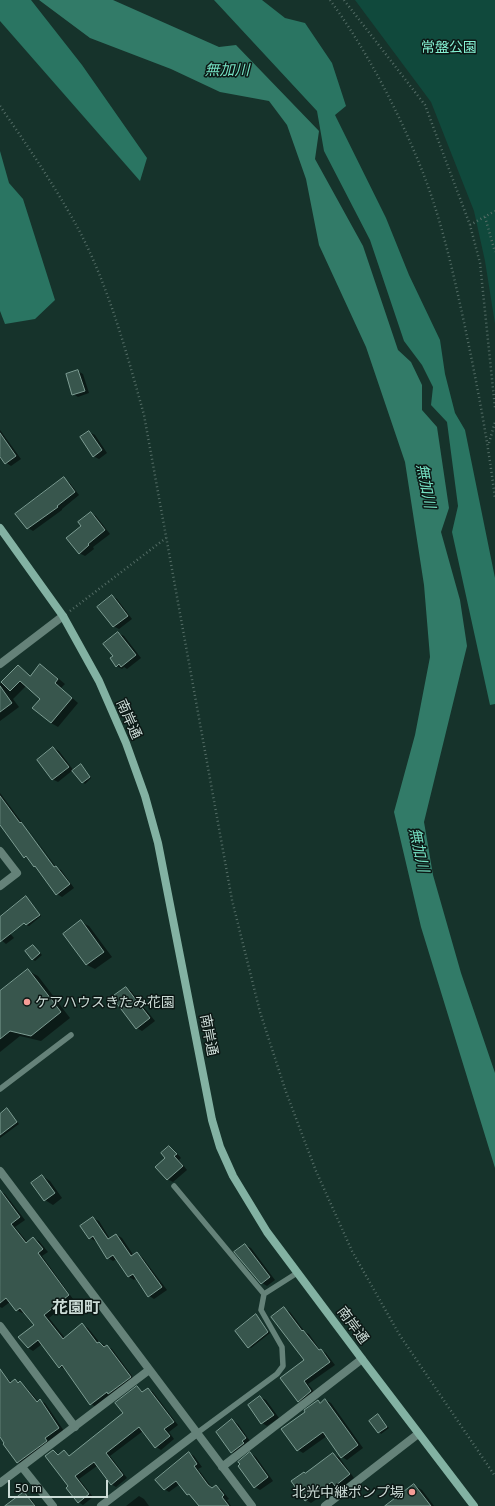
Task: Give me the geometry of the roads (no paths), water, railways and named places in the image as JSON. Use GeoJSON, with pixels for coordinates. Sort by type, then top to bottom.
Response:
{"type":"FeatureCollection","features":[{"type":"Feature","properties":{"kind":"main road","name":"南岸通"},"geometry":{"type":"LineString","coordinates":[[0,528],[63,616],[98,681],[126,743],[145,796],[158,843],[212,1120],[220,1147],[233,1176],[249,1204],[297,1273],[474,1506]]}},
{"type":"Feature","properties":{"kind":"street"},"geometry":{"type":"LineString","coordinates":[[0,664],[63,616]]}},
{"type":"Feature","properties":{"kind":"street"},"geometry":{"type":"LineString","coordinates":[[0,851],[17,873],[0,886]]}},
{"type":"Feature","properties":{"kind":"street"},"geometry":{"type":"LineString","coordinates":[[0,1172],[252,1506]]}},
{"type":"Feature","properties":{"kind":"street"},"geometry":{"type":"LineString","coordinates":[[0,1326],[75,1427]]}},
{"type":"Feature","properties":{"kind":"street"},"geometry":{"type":"LineString","coordinates":[[222,1466],[362,1359]]}},
{"type":"Feature","properties":{"kind":"street"},"geometry":{"type":"LineString","coordinates":[[1,1481],[22,1467],[149,1370]]}},
{"type":"Feature","properties":{"kind":"street"},"geometry":{"type":"LineString","coordinates":[[101,1506],[197,1433]]}},
{"type":"Feature","properties":{"kind":"street"},"geometry":{"type":"LineString","coordinates":[[325,1506],[418,1434]]}},
{"type":"Feature","properties":{"kind":"street"},"geometry":{"type":"LineString","coordinates":[[22,1467],[53,1506]]}},
{"type":"Feature","properties":{"kind":"lane"},"geometry":{"type":"LineString","coordinates":[[0,1089],[71,1035]]}},
{"type":"Feature","properties":{"kind":"lane"},"geometry":{"type":"LineString","coordinates":[[174,1186],[264,1294]]}},
{"type":"Feature","properties":{"kind":"lane"},"geometry":{"type":"LineString","coordinates":[[197,1433],[277,1374],[283,1366],[282,1347],[261,1310],[264,1294],[297,1273]]}},
{"type":"Feature","properties":{"kind":"water","name":"無加川"},"geometry":{"type":"Polygon","coordinates":[[[39,0],[113,0],[219,47],[236,45],[319,131],[315,159],[363,246],[398,350],[411,362],[422,385],[422,410],[437,427],[449,508],[441,532],[460,600],[467,646],[424,822],[433,875],[461,973],[495,1073],[495,1168],[421,927],[394,812],[415,735],[430,657],[424,585],[405,462],[366,347],[319,245],[306,179],[287,125],[269,101],[220,92],[171,69],[90,38],[39,0]]]}},
{"type":"Feature","properties":{"kind":"place","name":"ケアハウスきたみ花園"},"geometry":{"type":"Point","coordinates":[27,1002]}},
{"type":"Feature","properties":{"kind":"place","name":"北光中継ポンプ場"},"geometry":{"type":"Point","coordinates":[412,1492]}},
{"type":"Feature","properties":{"kind":"district","name":"花園町"},"geometry":{"type":"Point","coordinates":[76,1308]}},
{"type":"Feature","properties":{"kind":"park label","name":"常盤公園"},"geometry":{"type":"Point","coordinates":[449,47]}}]}
